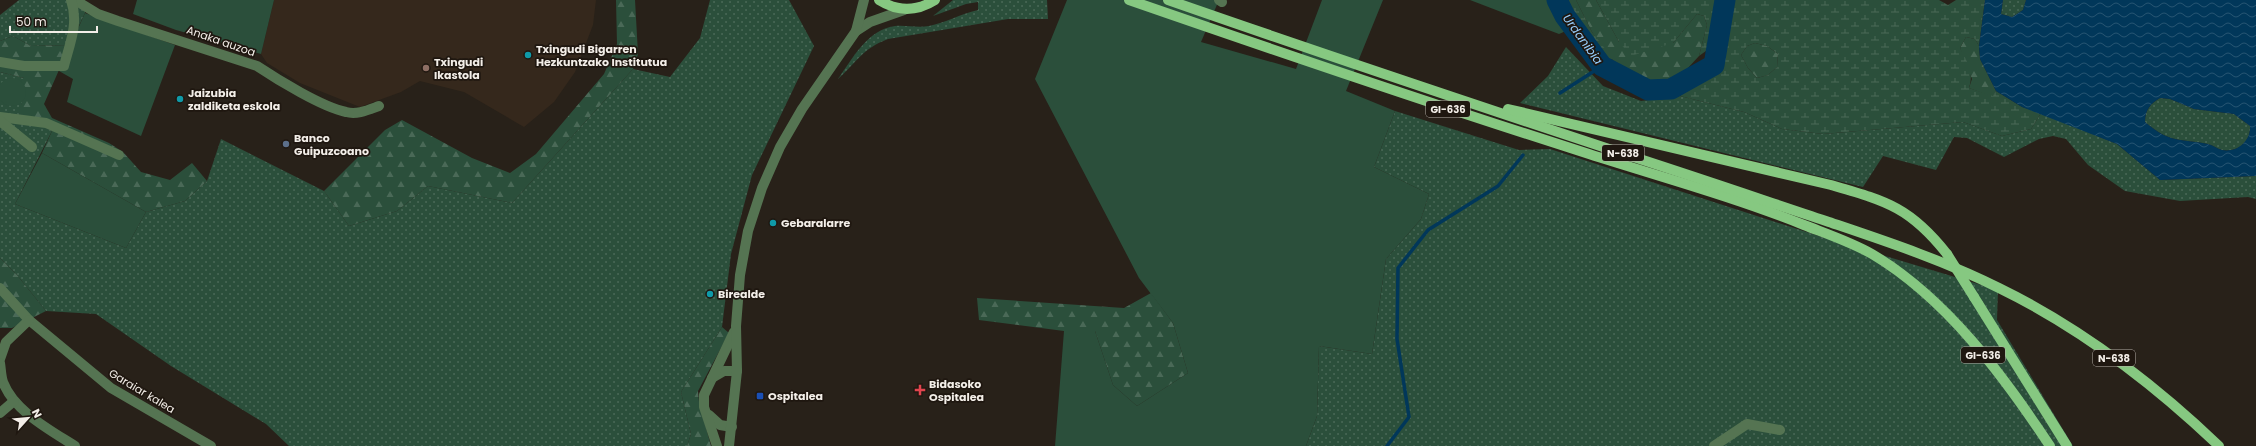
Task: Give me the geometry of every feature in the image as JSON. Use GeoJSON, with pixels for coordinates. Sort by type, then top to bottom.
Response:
{"type":"FeatureCollection","features":[{"type":"Feature","properties":{"kind":"main road"},"geometry":{"type":"LineString","coordinates":[[879,0],[890,6],[904,10],[914,9],[935,0]]}},
{"type":"Feature","properties":{"kind":"main road","name":"GI-636"},"geometry":{"type":"LineString","coordinates":[[1129,0],[1414,99],[1769,211],[1842,239],[1871,254],[1903,275],[1956,324],[1999,373],[2050,446]]}},
{"type":"Feature","properties":{"kind":"main road","name":"GI-636"},"geometry":{"type":"LineString","coordinates":[[1168,0],[1419,87],[1525,114],[1831,185],[1888,203],[1910,215],[1929,231],[1947,254],[2067,446]]}},
{"type":"Feature","properties":{"kind":"main road","name":"N-638"},"geometry":{"type":"LineString","coordinates":[[1419,87],[1827,221],[1928,256],[1998,287],[2072,329],[2142,377],[2219,446]]}},
{"type":"Feature","properties":{"kind":"main road","name":"N-638"},"geometry":{"type":"LineString","coordinates":[[1769,211],[1827,221]]}},
{"type":"Feature","properties":{"kind":"street"},"geometry":{"type":"LineString","coordinates":[[0,62],[24,66],[64,66],[73,35],[76,14],[71,0]]}},
{"type":"Feature","properties":{"kind":"street","name":"Anaka auzoa"},"geometry":{"type":"LineString","coordinates":[[75,0],[98,14],[111,19],[257,66],[275,78],[346,113],[360,113],[379,106]]}},
{"type":"Feature","properties":{"kind":"street"},"geometry":{"type":"LineString","coordinates":[[729,446],[737,371],[736,326],[740,275],[748,231],[762,188],[780,147],[802,109],[856,31],[864,0]]}},
{"type":"Feature","properties":{"kind":"street"},"geometry":{"type":"LineString","coordinates":[[856,31],[870,22],[904,10]]}},
{"type":"Feature","properties":{"kind":"street"},"geometry":{"type":"LineString","coordinates":[[0,117],[46,123],[119,155]]}},
{"type":"Feature","properties":{"kind":"street"},"geometry":{"type":"LineString","coordinates":[[0,121],[32,146]]}},
{"type":"Feature","properties":{"kind":"street"},"geometry":{"type":"LineString","coordinates":[[0,288],[29,320],[6,342],[0,359]]}},
{"type":"Feature","properties":{"kind":"street","name":"Garaiar kalea"},"geometry":{"type":"LineString","coordinates":[[29,320],[111,388],[211,446]]}},
{"type":"Feature","properties":{"kind":"street"},"geometry":{"type":"LineString","coordinates":[[717,446],[704,407],[704,394],[710,379],[730,342],[736,326]]}},
{"type":"Feature","properties":{"kind":"street"},"geometry":{"type":"LineString","coordinates":[[0,363],[3,382],[14,400],[43,425],[75,446]]}},
{"type":"Feature","properties":{"kind":"street"},"geometry":{"type":"LineString","coordinates":[[710,379],[724,371],[737,371]]}},
{"type":"Feature","properties":{"kind":"street"},"geometry":{"type":"LineString","coordinates":[[0,413],[14,400]]}},
{"type":"Feature","properties":{"kind":"street"},"geometry":{"type":"LineString","coordinates":[[704,407],[715,422],[732,427]]}},
{"type":"Feature","properties":{"kind":"street"},"geometry":{"type":"LineString","coordinates":[[1714,446],[1747,424],[1780,430]]}},
{"type":"Feature","properties":{"kind":"shaded area","name":"Txingudi Ikastola"},"geometry":{"type":"Polygon","coordinates":[[[274,0],[596,0],[593,25],[575,72],[554,102],[524,127],[464,92],[420,81],[401,92],[360,107],[300,83],[267,63],[261,54],[274,0]]]}},
{"type":"Feature","properties":{"kind":"green space"},"geometry":{"type":"Polygon","coordinates":[[[19,0],[85,0],[85,13],[70,45],[31,46],[13,36],[0,41],[0,15],[19,0]]]}},
{"type":"Feature","properties":{"kind":"green space"},"geometry":{"type":"Polygon","coordinates":[[[137,0],[274,0],[261,54],[176,30],[133,14],[137,0]]]}},
{"type":"Feature","properties":{"kind":"green space"},"geometry":{"type":"Polygon","coordinates":[[[616,0],[635,0],[638,54],[633,69],[512,203],[428,186],[397,211],[349,226],[324,191],[385,130],[402,120],[472,158],[510,173],[536,154],[604,74],[617,44],[616,0]]]}},
{"type":"Feature","properties":{"kind":"green space"},"geometry":{"type":"Polygon","coordinates":[[[710,0],[789,0],[814,46],[752,175],[731,254],[722,327],[681,392],[691,434],[687,446],[289,446],[266,424],[171,366],[96,314],[46,311],[17,275],[0,258],[0,72],[24,78],[24,97],[19,113],[52,131],[15,204],[126,248],[146,212],[185,201],[207,181],[221,139],[324,191],[349,226],[397,211],[428,186],[512,203],[633,69],[670,77],[700,38],[710,0]]]}},
{"type":"Feature","properties":{"kind":"green space"},"geometry":{"type":"Polygon","coordinates":[[[953,0],[1047,0],[1048,19],[1008,19],[888,39],[866,51],[838,79],[855,54],[876,33],[895,26],[929,26],[978,10],[978,2],[966,4],[933,16],[953,0]]]}},
{"type":"Feature","properties":{"kind":"green space"},"geometry":{"type":"Polygon","coordinates":[[[1067,0],[1219,0],[1201,42],[1296,69],[1322,0],[1383,0],[1346,91],[1395,111],[1374,167],[1429,194],[1421,219],[1386,259],[1372,354],[1319,346],[1317,416],[1306,446],[1055,446],[1064,331],[1095,331],[1113,385],[1137,406],[1188,373],[1173,323],[1139,278],[1035,79],[1067,0]]]}},
{"type":"Feature","properties":{"kind":"green space"},"geometry":{"type":"Polygon","coordinates":[[[1470,0],[1550,0],[1566,31],[1559,34],[1470,0]]]}},
{"type":"Feature","properties":{"kind":"green space"},"geometry":{"type":"Polygon","coordinates":[[[1565,0],[1576,0],[1592,32],[1613,59],[1607,61],[1565,0]]]}},
{"type":"Feature","properties":{"kind":"green space"},"geometry":{"type":"Polygon","coordinates":[[[1576,0],[1596,0],[1619,42],[1673,43],[1697,14],[1704,16],[1707,25],[1699,56],[1686,70],[1670,82],[1647,83],[1624,73],[1605,51],[1592,32],[1576,0]]]}},
{"type":"Feature","properties":{"kind":"green space"},"geometry":{"type":"Polygon","coordinates":[[[1596,0],[1721,0],[1710,48],[1699,56],[1707,25],[1704,16],[1697,14],[1673,43],[1631,56],[1619,42],[1596,0]]]}},
{"type":"Feature","properties":{"kind":"green space"},"geometry":{"type":"Polygon","coordinates":[[[1732,0],[1939,0],[1948,5],[1956,0],[1985,0],[1979,46],[1975,39],[1966,37],[1960,48],[1968,63],[1971,77],[1969,88],[1993,96],[1996,91],[2022,107],[2041,113],[2031,129],[2002,136],[1963,122],[1823,134],[1782,129],[1744,112],[1680,96],[1719,65],[1732,0]],[[1755,43],[1747,46],[1741,55],[1748,68],[1757,78],[1768,75],[1777,67],[1778,54],[1767,46],[1755,43]]]}},
{"type":"Feature","properties":{"kind":"green space"},"geometry":{"type":"Polygon","coordinates":[[[2003,0],[2026,0],[2023,10],[2012,17],[2001,14],[2003,0]]]}},
{"type":"Feature","properties":{"kind":"green space"},"geometry":{"type":"Polygon","coordinates":[[[85,13],[175,45],[141,136],[67,102],[73,79],[59,71],[85,13]]]}},
{"type":"Feature","properties":{"kind":"green space"},"geometry":{"type":"Polygon","coordinates":[[[13,36],[31,46],[70,45],[44,104],[52,118],[109,143],[123,152],[141,172],[170,180],[192,163],[207,181],[185,201],[146,212],[42,153],[52,131],[18,113],[24,97],[24,78],[0,72],[0,41],[13,36]]]}},
{"type":"Feature","properties":{"kind":"green space"},"geometry":{"type":"Polygon","coordinates":[[[1966,37],[1975,39],[1979,46],[1980,59],[1996,91],[1993,97],[1969,88],[1972,79],[1960,48],[1966,37]]]}},
{"type":"Feature","properties":{"kind":"green space"},"geometry":{"type":"Polygon","coordinates":[[[1755,43],[1767,46],[1778,54],[1777,67],[1768,75],[1757,78],[1748,68],[1741,55],[1747,46],[1755,43]]]}},
{"type":"Feature","properties":{"kind":"green space"},"geometry":{"type":"Polygon","coordinates":[[[1566,47],[1603,86],[1641,101],[1680,96],[1744,112],[1782,129],[1823,134],[1963,122],[2002,136],[2031,129],[2041,113],[2117,144],[2160,180],[2256,176],[2256,199],[2248,197],[2180,201],[2125,191],[2088,165],[2066,139],[2053,136],[2039,139],[2004,157],[1967,138],[1954,137],[1936,170],[1883,156],[1863,187],[1520,103],[1548,76],[1566,47]]]}},
{"type":"Feature","properties":{"kind":"green space"},"geometry":{"type":"Polygon","coordinates":[[[12,78],[22,82],[26,92],[22,102],[12,106],[2,102],[-2,92],[2,82],[12,78]]]}},
{"type":"Feature","properties":{"kind":"green space"},"geometry":{"type":"Polygon","coordinates":[[[2160,98],[2170,99],[2194,109],[2234,114],[2250,126],[2250,131],[2246,141],[2238,148],[2228,150],[2220,149],[2208,144],[2175,139],[2162,134],[2145,122],[2146,114],[2149,108],[2160,98]]]}},
{"type":"Feature","properties":{"kind":"green space"},"geometry":{"type":"Polygon","coordinates":[[[1395,111],[1519,150],[1550,149],[1819,236],[1998,290],[1997,320],[2073,446],[1306,446],[1317,416],[1319,346],[1372,354],[1386,259],[1421,219],[1429,194],[1374,167],[1395,111]]]}},
{"type":"Feature","properties":{"kind":"green space"},"geometry":{"type":"Polygon","coordinates":[[[42,153],[146,212],[126,248],[15,204],[42,153]]]}},
{"type":"Feature","properties":{"kind":"green space"},"geometry":{"type":"Polygon","coordinates":[[[0,258],[17,275],[46,311],[12,328],[0,328],[0,258]]]}},
{"type":"Feature","properties":{"kind":"green space"},"geometry":{"type":"Polygon","coordinates":[[[1151,293],[1173,323],[1188,373],[1137,406],[1113,385],[1095,331],[1064,331],[979,320],[977,298],[1124,308],[1151,293]]]}},
{"type":"Feature","properties":{"kind":"green space"},"geometry":{"type":"Polygon","coordinates":[[[722,327],[729,333],[698,391],[699,402],[711,446],[687,446],[691,434],[681,392],[722,327]]]}},
{"type":"Feature","properties":{"kind":"water"},"geometry":{"type":"Polygon","coordinates":[[[1985,0],[2003,0],[2001,14],[2012,17],[2023,10],[2026,0],[2256,0],[2256,176],[2160,180],[2117,144],[2022,107],[1996,91],[1980,59],[1979,46],[1985,0]],[[2160,98],[2151,105],[2146,114],[2145,122],[2162,134],[2175,139],[2208,144],[2220,149],[2228,150],[2238,148],[2246,141],[2250,131],[2250,126],[2234,114],[2194,109],[2170,99],[2160,98]]]}},
{"type":"Feature","properties":{"kind":"waterway","name":"Urdanibia"},"geometry":{"type":"LineString","coordinates":[[1557,0],[1565,16],[1602,66],[1648,90],[1671,89],[1714,65],[1725,0]]}},
{"type":"Feature","properties":{"kind":"waterway"},"geometry":{"type":"LineString","coordinates":[[1560,93],[1602,66]]}},
{"type":"Feature","properties":{"kind":"waterway"},"geometry":{"type":"LineString","coordinates":[[1387,446],[1409,417],[1397,339],[1398,268],[1428,230],[1498,186],[1523,155]]}},
{"type":"Feature","properties":{"kind":"place","name":"Txingudi Bigarren Hezkuntzako Institutua"},"geometry":{"type":"Point","coordinates":[528,55]}},
{"type":"Feature","properties":{"kind":"place","name":"Txingudi Ikastola"},"geometry":{"type":"Point","coordinates":[426,68]}},
{"type":"Feature","properties":{"kind":"place","name":"Jaizubia zaldiketa eskola"},"geometry":{"type":"Point","coordinates":[180,99]}},
{"type":"Feature","properties":{"kind":"place","name":"Banco Guipuzcoano"},"geometry":{"type":"Point","coordinates":[286,144]}},
{"type":"Feature","properties":{"kind":"place","name":"Gebaralarre"},"geometry":{"type":"Point","coordinates":[773,223]}},
{"type":"Feature","properties":{"kind":"place","name":"Birealde"},"geometry":{"type":"Point","coordinates":[710,294]}},
{"type":"Feature","properties":{"kind":"place","name":"Bidasoko Ospitalea"},"geometry":{"type":"Point","coordinates":[920,390]}},
{"type":"Feature","properties":{"kind":"place","name":"Ospitalea"},"geometry":{"type":"Point","coordinates":[760,396]}}]}
